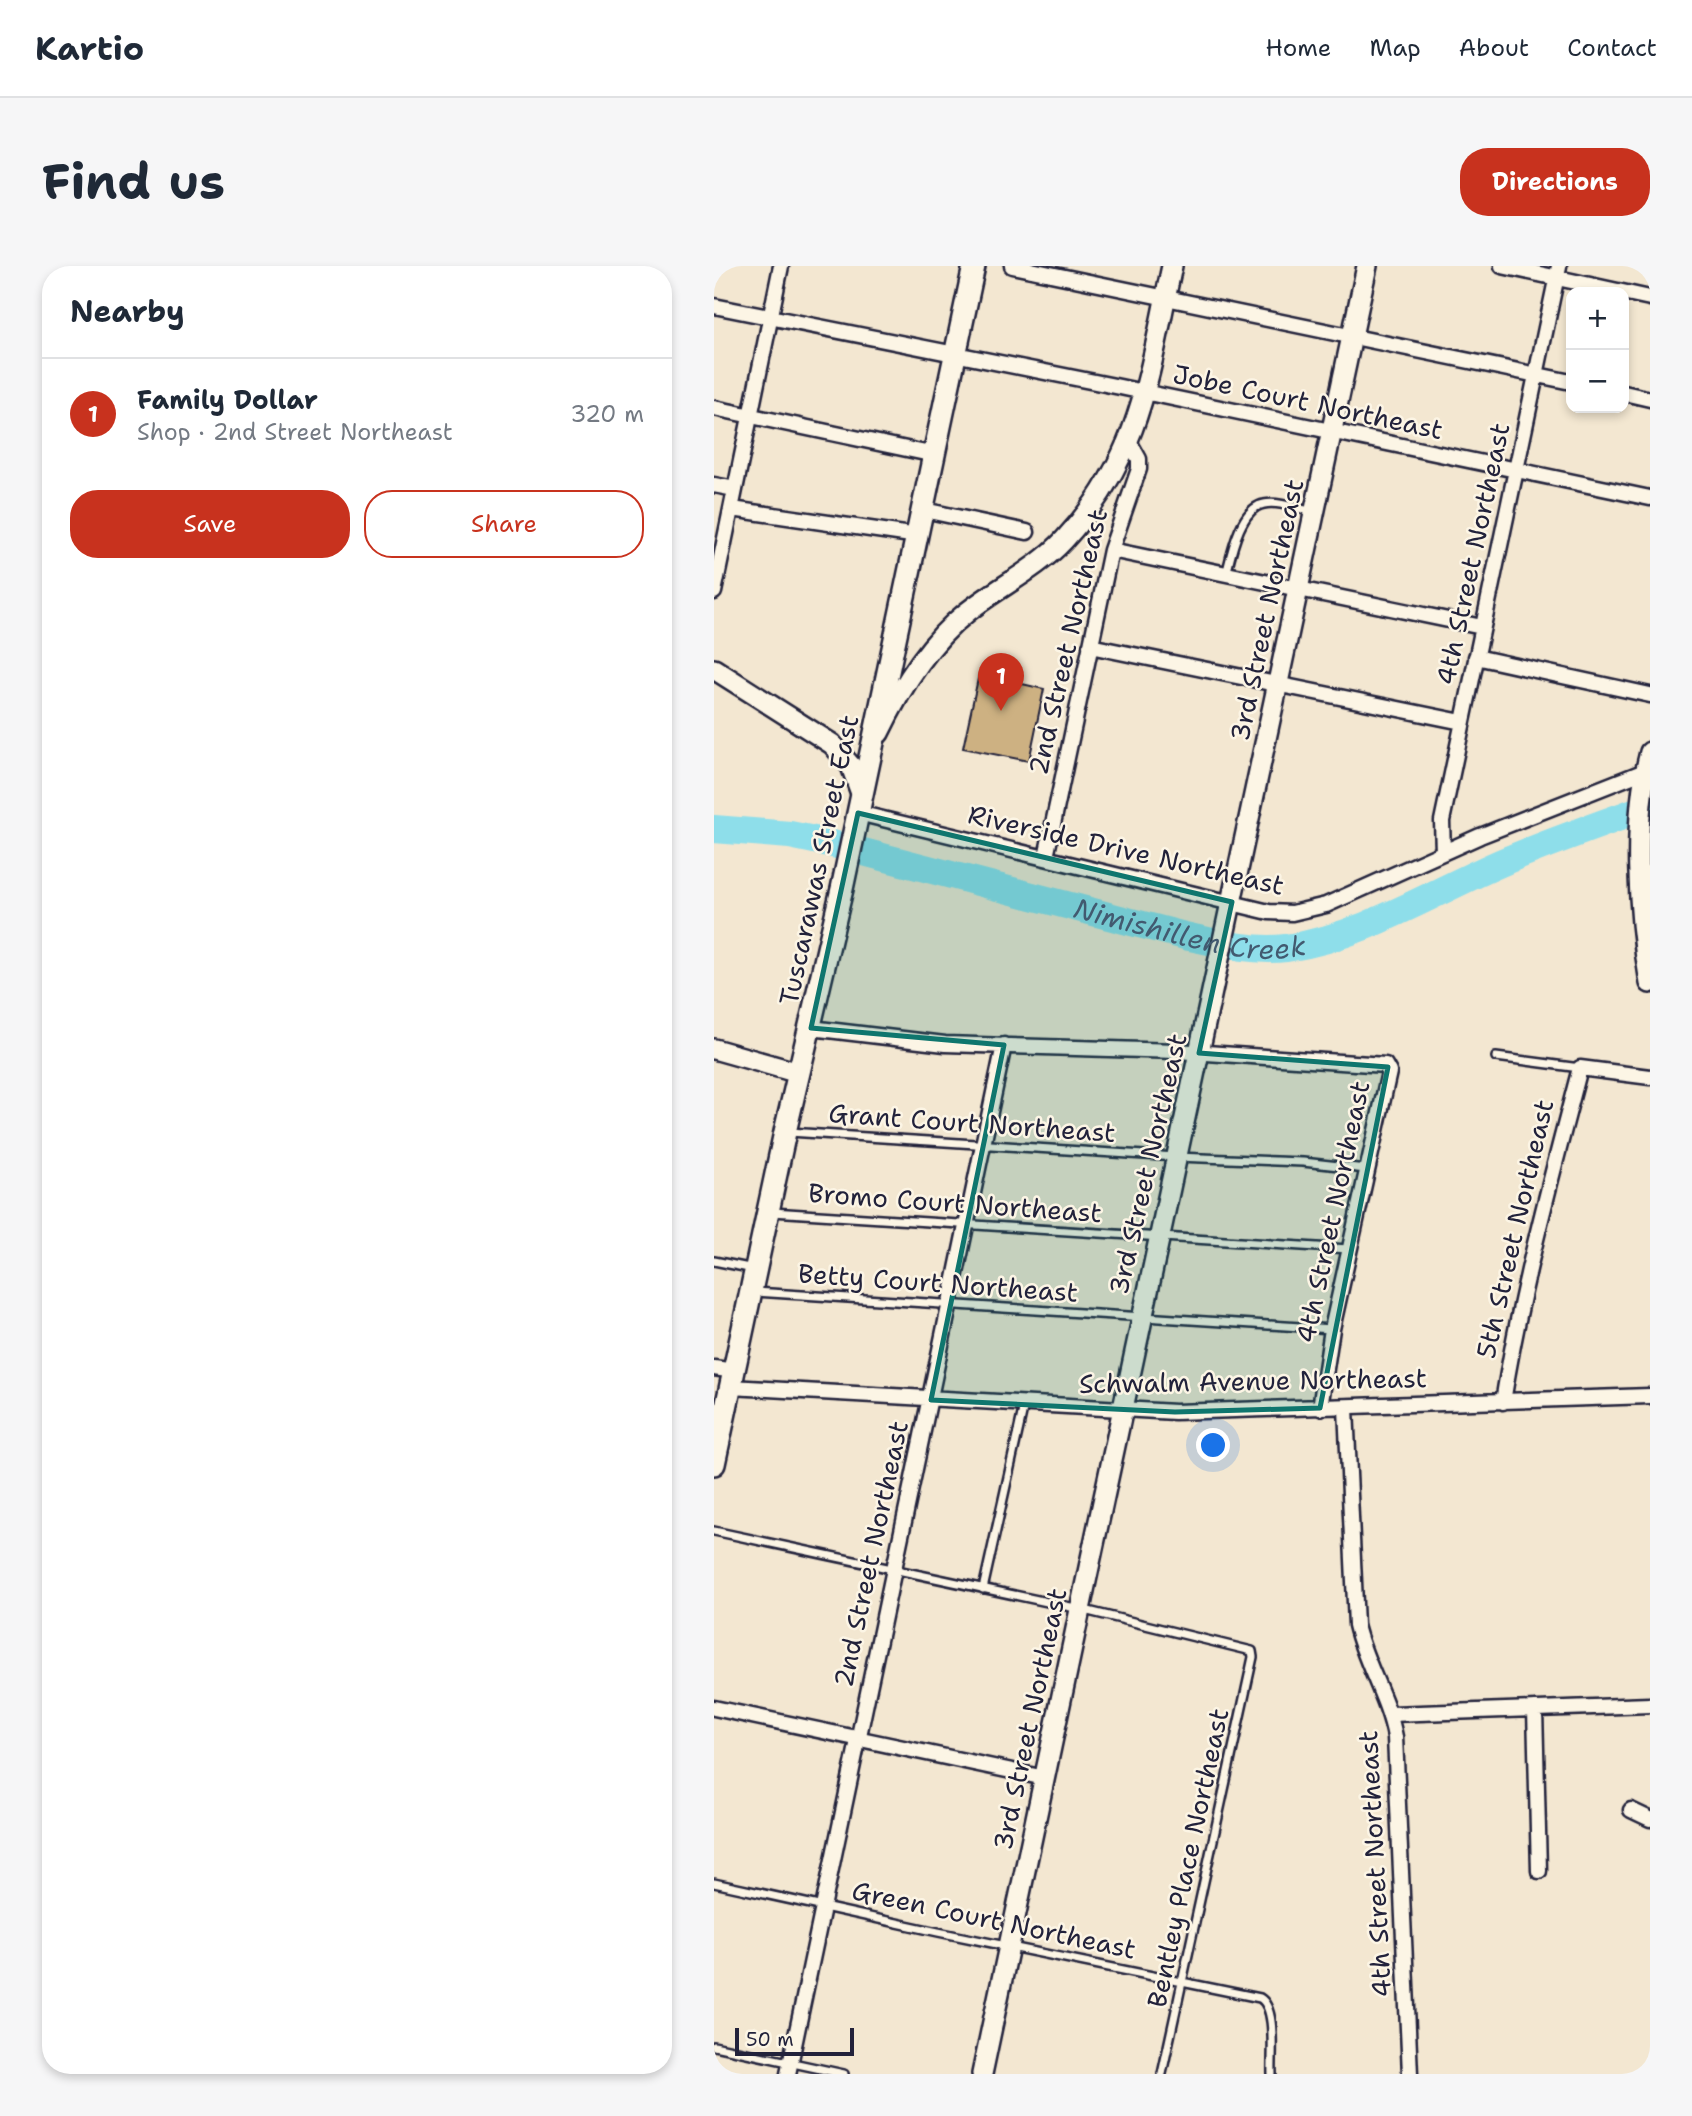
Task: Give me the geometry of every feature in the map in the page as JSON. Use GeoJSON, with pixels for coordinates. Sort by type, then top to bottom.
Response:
{"type":"FeatureCollection","features":[{"type":"Feature","properties":{"kind":"main road","name":"Tuscarawas Street East"},"geometry":{"type":"LineString","coordinates":[[714,1464],[726,1375],[750,1292],[811,1028],[924,510],[974,266]]}},
{"type":"Feature","properties":{"kind":"street"},"geometry":{"type":"LineString","coordinates":[[714,592],[782,266]]}},
{"type":"Feature","properties":{"kind":"street"},"geometry":{"type":"LineString","coordinates":[[1013,266],[1566,381]]}},
{"type":"Feature","properties":{"kind":"street","name":"2nd Street Northeast"},"geometry":{"type":"LineString","coordinates":[[872,750],[898,696],[934,645],[966,612],[1030,569],[1064,540],[1103,490],[1129,441],[1144,393],[1172,266]]}},
{"type":"Feature","properties":{"kind":"street","name":"3rd Street Northeast"},"geometry":{"type":"LineString","coordinates":[[982,2074],[1141,1316],[1367,266]]}},
{"type":"Feature","properties":{"kind":"street"},"geometry":{"type":"LineString","coordinates":[[1502,266],[1558,272],[1650,298]]}},
{"type":"Feature","properties":{"kind":"street","name":"4th Street Northeast"},"geometry":{"type":"LineString","coordinates":[[1443,852],[1442,821],[1558,272]]}},
{"type":"Feature","properties":{"kind":"street","name":"Jobe Court Northeast"},"geometry":{"type":"LineString","coordinates":[[714,306],[1650,498]]}},
{"type":"Feature","properties":{"kind":"street"},"geometry":{"type":"LineString","coordinates":[[1629,394],[1650,399]]}},
{"type":"Feature","properties":{"kind":"street"},"geometry":{"type":"LineString","coordinates":[[714,408],[935,455]]}},
{"type":"Feature","properties":{"kind":"street","name":"2nd Street Northeast"},"geometry":{"type":"LineString","coordinates":[[1046,858],[1111,550],[1139,469],[1139,458],[1129,441]]}},
{"type":"Feature","properties":{"kind":"street"},"geometry":{"type":"LineString","coordinates":[[714,485],[735,489]]}},
{"type":"Feature","properties":{"kind":"street"},"geometry":{"type":"LineString","coordinates":[[732,509],[918,536]]}},
{"type":"Feature","properties":{"kind":"street"},"geometry":{"type":"LineString","coordinates":[[924,510],[1027,532]]}},
{"type":"Feature","properties":{"kind":"street"},"geometry":{"type":"LineString","coordinates":[[1111,550],[1482,626]]}},
{"type":"Feature","properties":{"kind":"street"},"geometry":{"type":"LineString","coordinates":[[1090,646],[1462,722]]}},
{"type":"Feature","properties":{"kind":"street"},"geometry":{"type":"LineString","coordinates":[[1476,657],[1650,695]]}},
{"type":"Feature","properties":{"kind":"street"},"geometry":{"type":"LineString","coordinates":[[714,668],[832,744],[851,766],[859,811]]}},
{"type":"Feature","properties":{"kind":"street"},"geometry":{"type":"LineString","coordinates":[[1647,770],[1639,852],[1650,983]]}},
{"type":"Feature","properties":{"kind":"street","name":"Riverside Drive Northeast"},"geometry":{"type":"LineString","coordinates":[[859,811],[1230,908],[1280,913],[1315,909],[1443,852],[1647,770]]}},
{"type":"Feature","properties":{"kind":"street"},"geometry":{"type":"LineString","coordinates":[[811,1028],[945,1044],[1199,1053]]}},
{"type":"Feature","properties":{"kind":"street","name":"2nd Street Northeast"},"geometry":{"type":"LineString","coordinates":[[789,2068],[1004,1045]]}},
{"type":"Feature","properties":{"kind":"street"},"geometry":{"type":"LineString","coordinates":[[714,1049],[799,1073]]}},
{"type":"Feature","properties":{"kind":"street","name":"4th Street Northeast"},"geometry":{"type":"LineString","coordinates":[[1199,1053],[1388,1067],[1332,1329],[1320,1408]]}},
{"type":"Feature","properties":{"kind":"street"},"geometry":{"type":"LineString","coordinates":[[1580,1068],[1650,1077]]}},
{"type":"Feature","properties":{"kind":"street","name":"5th Street Northeast"},"geometry":{"type":"LineString","coordinates":[[1503,1402],[1513,1336],[1538,1227],[1580,1068]]}},
{"type":"Feature","properties":{"kind":"street","name":"Schwalm Avenue Northeast"},"geometry":{"type":"LineString","coordinates":[[726,1375],[931,1399],[1121,1411],[1346,1408],[1650,1396]]}},
{"type":"Feature","properties":{"kind":"street","name":"4th Street Northeast"},"geometry":{"type":"LineString","coordinates":[[1346,1408],[1356,1625],[1361,1648],[1391,1714],[1395,1737],[1410,2074]]}},
{"type":"Feature","properties":{"kind":"street"},"geometry":{"type":"LineString","coordinates":[[1391,1714],[1650,1705]]}},
{"type":"Feature","properties":{"kind":"street"},"geometry":{"type":"LineString","coordinates":[[714,1707],[1045,1778]]}},
{"type":"Feature","properties":{"kind":"street"},"geometry":{"type":"LineString","coordinates":[[1535,1709],[1539,1871]]}},
{"type":"Feature","properties":{"kind":"street"},"geometry":{"type":"LineString","coordinates":[[1631,1810],[1650,1819]]}},
{"type":"Feature","properties":{"kind":"lane"},"geometry":{"type":"LineString","coordinates":[[1226,575],[1234,544],[1246,517],[1256,506],[1272,503],[1314,512]]}},
{"type":"Feature","properties":{"kind":"lane"},"geometry":{"type":"LineString","coordinates":[[1496,1057],[1580,1068]]}},
{"type":"Feature","properties":{"kind":"lane","name":"Grant Court Northeast"},"geometry":{"type":"LineString","coordinates":[[785,1132],[1176,1157],[1303,1162],[1366,1170]]}},
{"type":"Feature","properties":{"kind":"lane","name":"Bromo Court Northeast"},"geometry":{"type":"LineString","coordinates":[[768,1211],[1349,1249]]}},
{"type":"Feature","properties":{"kind":"lane"},"geometry":{"type":"LineString","coordinates":[[714,1261],[755,1270]]}},
{"type":"Feature","properties":{"kind":"lane","name":"Betty Court Northeast"},"geometry":{"type":"LineString","coordinates":[[750,1292],[1332,1329]]}},
{"type":"Feature","properties":{"kind":"lane"},"geometry":{"type":"LineString","coordinates":[[983,1589],[1024,1405]]}},
{"type":"Feature","properties":{"kind":"lane"},"geometry":{"type":"LineString","coordinates":[[714,1531],[1080,1609]]}},
{"type":"Feature","properties":{"kind":"lane","name":"Bentley Place Northeast"},"geometry":{"type":"LineString","coordinates":[[1080,1609],[1252,1651],[1253,1657],[1162,2074]]}},
{"type":"Feature","properties":{"kind":"lane","name":"Green Court Northeast"},"geometry":{"type":"LineString","coordinates":[[714,1883],[1245,1993],[1266,2001],[1270,2012],[1272,2074]]}},
{"type":"Feature","properties":{"kind":"lane"},"geometry":{"type":"LineString","coordinates":[[714,2046],[789,2068],[844,2074]]}},
{"type":"Feature","properties":{"kind":"highlighted area"},"geometry":{"type":"Polygon","coordinates":[[[858,813],[1232,902],[1199,1053],[1388,1067],[1320,1408],[1175,1412],[931,1400],[1004,1045],[811,1028],[858,813]]]}},
{"type":"Feature","properties":{"kind":"building"},"geometry":{"type":"Polygon","coordinates":[[[979,674],[1044,689],[1029,761],[963,748],[979,674]]]}},
{"type":"Feature","properties":{"kind":"waterway","name":"Nimishillen Creek"},"geometry":{"type":"LineString","coordinates":[[714,829],[790,835],[829,843],[1185,936],[1235,946],[1274,949],[1315,942],[1371,924],[1505,861],[1650,806]]}},
{"type":"Feature","properties":{"kind":"place","name":"Family Dollar"},"geometry":{"type":"Point","coordinates":[1001,711]}}]}
